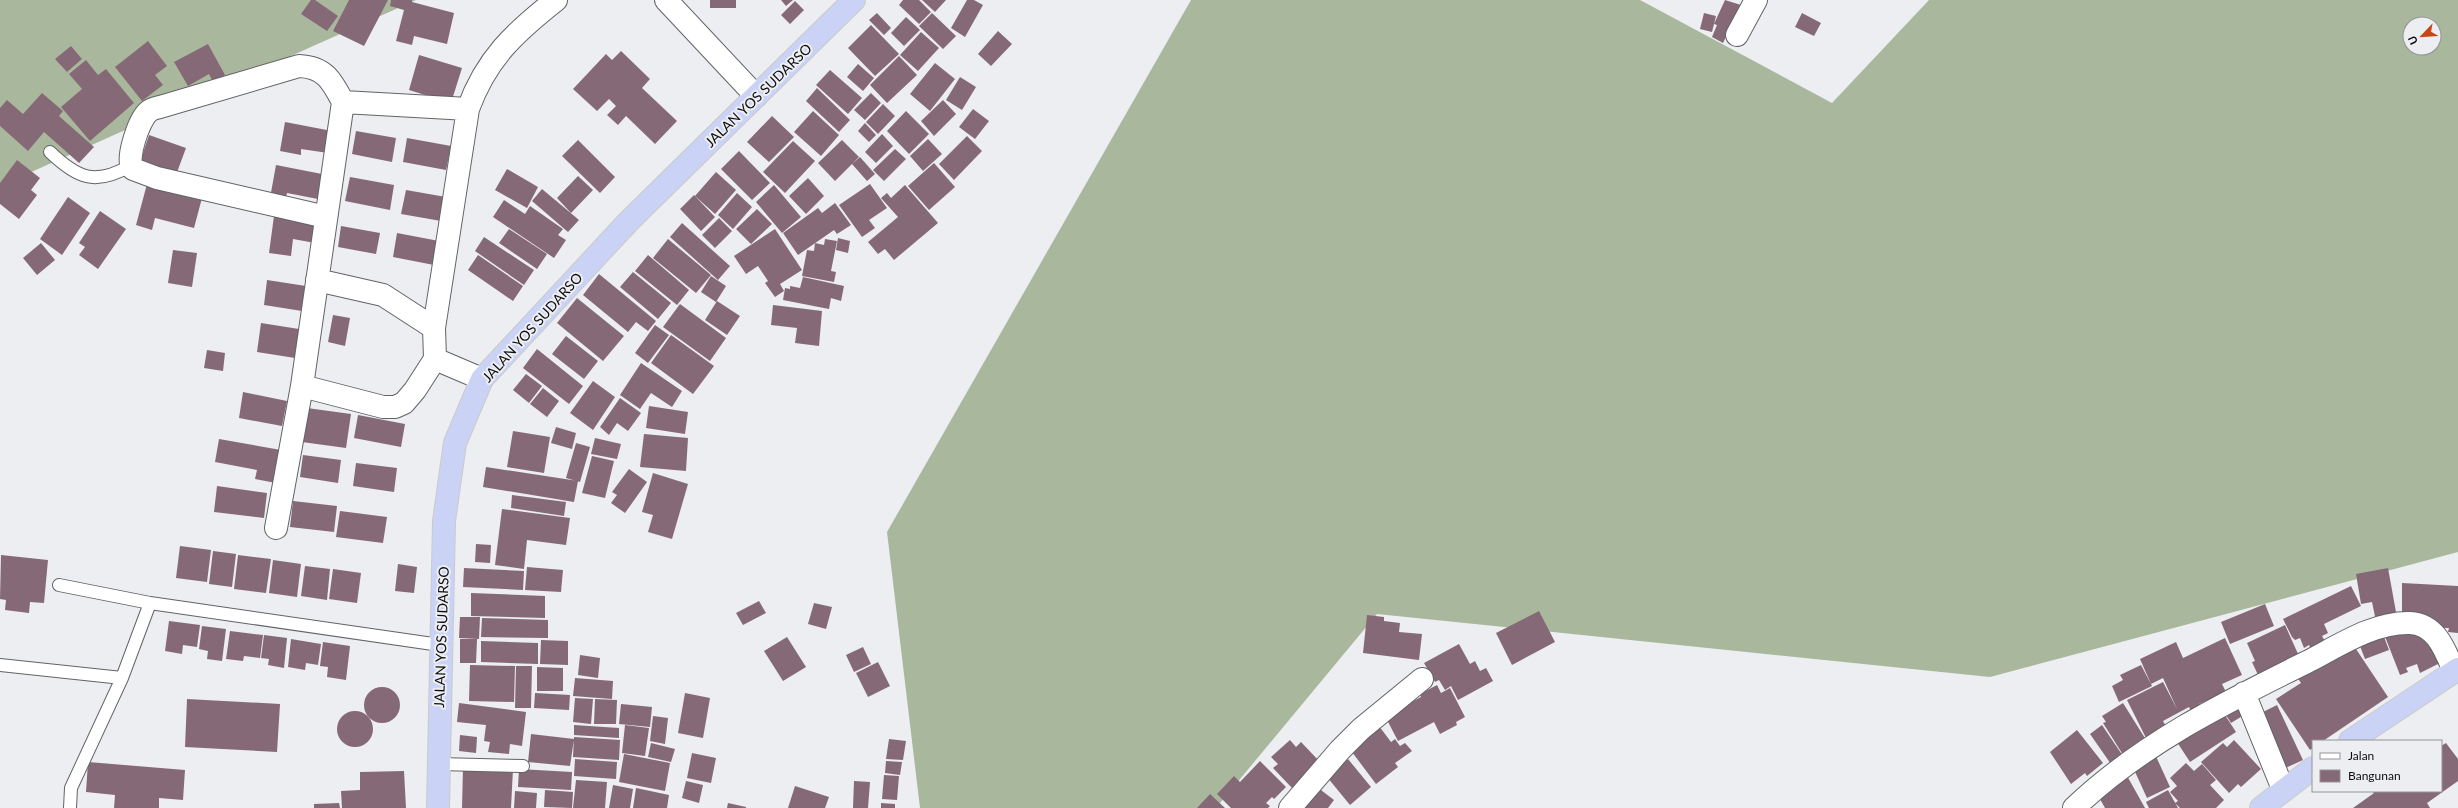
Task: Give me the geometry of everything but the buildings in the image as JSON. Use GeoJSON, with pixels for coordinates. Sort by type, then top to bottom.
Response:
{"type":"FeatureCollection","features":[{"type":"Feature","properties":{"kind":"highway","name":"JALAN YOS SUDARSO"},"geometry":{"type":"LineString","coordinates":[[438,808],[440,644],[444,521],[455,443],[482,379],[629,221],[854,0]]}},
{"type":"Feature","properties":{"kind":"highway"},"geometry":{"type":"LineString","coordinates":[[2351,740],[2456,670]]}},
{"type":"Feature","properties":{"kind":"highway"},"geometry":{"type":"LineString","coordinates":[[2261,808],[2312,769]]}},
{"type":"Feature","properties":{"kind":"street"},"geometry":{"type":"LineString","coordinates":[[302,386],[383,407],[395,407],[404,403],[415,390],[434,359],[434,328],[468,109],[478,82],[493,59],[509,40],[556,0]]}},
{"type":"Feature","properties":{"kind":"street"},"geometry":{"type":"LineString","coordinates":[[666,0],[756,96]]}},
{"type":"Feature","properties":{"kind":"street"},"geometry":{"type":"LineString","coordinates":[[1738,35],[1756,0]]}},
{"type":"Feature","properties":{"kind":"street"},"geometry":{"type":"LineString","coordinates":[[276,528],[302,386],[343,102],[334,84],[322,72],[312,67],[299,66],[160,107],[149,111],[140,123],[129,159],[130,166],[141,173],[326,217]]}},
{"type":"Feature","properties":{"kind":"street"},"geometry":{"type":"LineString","coordinates":[[343,102],[468,109]]}},
{"type":"Feature","properties":{"kind":"street"},"geometry":{"type":"LineString","coordinates":[[317,280],[383,295],[434,328]]}},
{"type":"Feature","properties":{"kind":"street"},"geometry":{"type":"LineString","coordinates":[[434,359],[482,379]]}},
{"type":"Feature","properties":{"kind":"street"},"geometry":{"type":"LineString","coordinates":[[2074,808],[2107,779],[2144,751],[2244,693],[2380,627],[2410,623],[2434,632],[2456,670]]}},
{"type":"Feature","properties":{"kind":"street"},"geometry":{"type":"LineString","coordinates":[[1290,808],[1361,728],[1422,679]]}},
{"type":"Feature","properties":{"kind":"street"},"geometry":{"type":"LineString","coordinates":[[2244,693],[2284,789]]}},
{"type":"Feature","properties":{"kind":"lane"},"geometry":{"type":"LineString","coordinates":[[50,152],[64,165],[77,174],[89,178],[116,174],[130,166]]}},
{"type":"Feature","properties":{"kind":"lane"},"geometry":{"type":"LineString","coordinates":[[59,585],[150,603],[440,644]]}},
{"type":"Feature","properties":{"kind":"lane"},"geometry":{"type":"LineString","coordinates":[[70,808],[71,788],[122,678],[150,603]]}},
{"type":"Feature","properties":{"kind":"lane"},"geometry":{"type":"LineString","coordinates":[[0,665],[122,678]]}},
{"type":"Feature","properties":{"kind":"lane"},"geometry":{"type":"LineString","coordinates":[[438,764],[523,766]]}},
{"type":"Feature","properties":{"kind":"green space"},"geometry":{"type":"Polygon","coordinates":[[[0,0],[416,0],[0,186],[0,0]]]}},
{"type":"Feature","properties":{"kind":"green space"},"geometry":{"type":"Polygon","coordinates":[[[1191,0],[1640,0],[1832,103],[1929,0],[2458,0],[2458,552],[1990,677],[1377,614],[1216,808],[920,808],[887,532],[1191,0]]]}}]}
